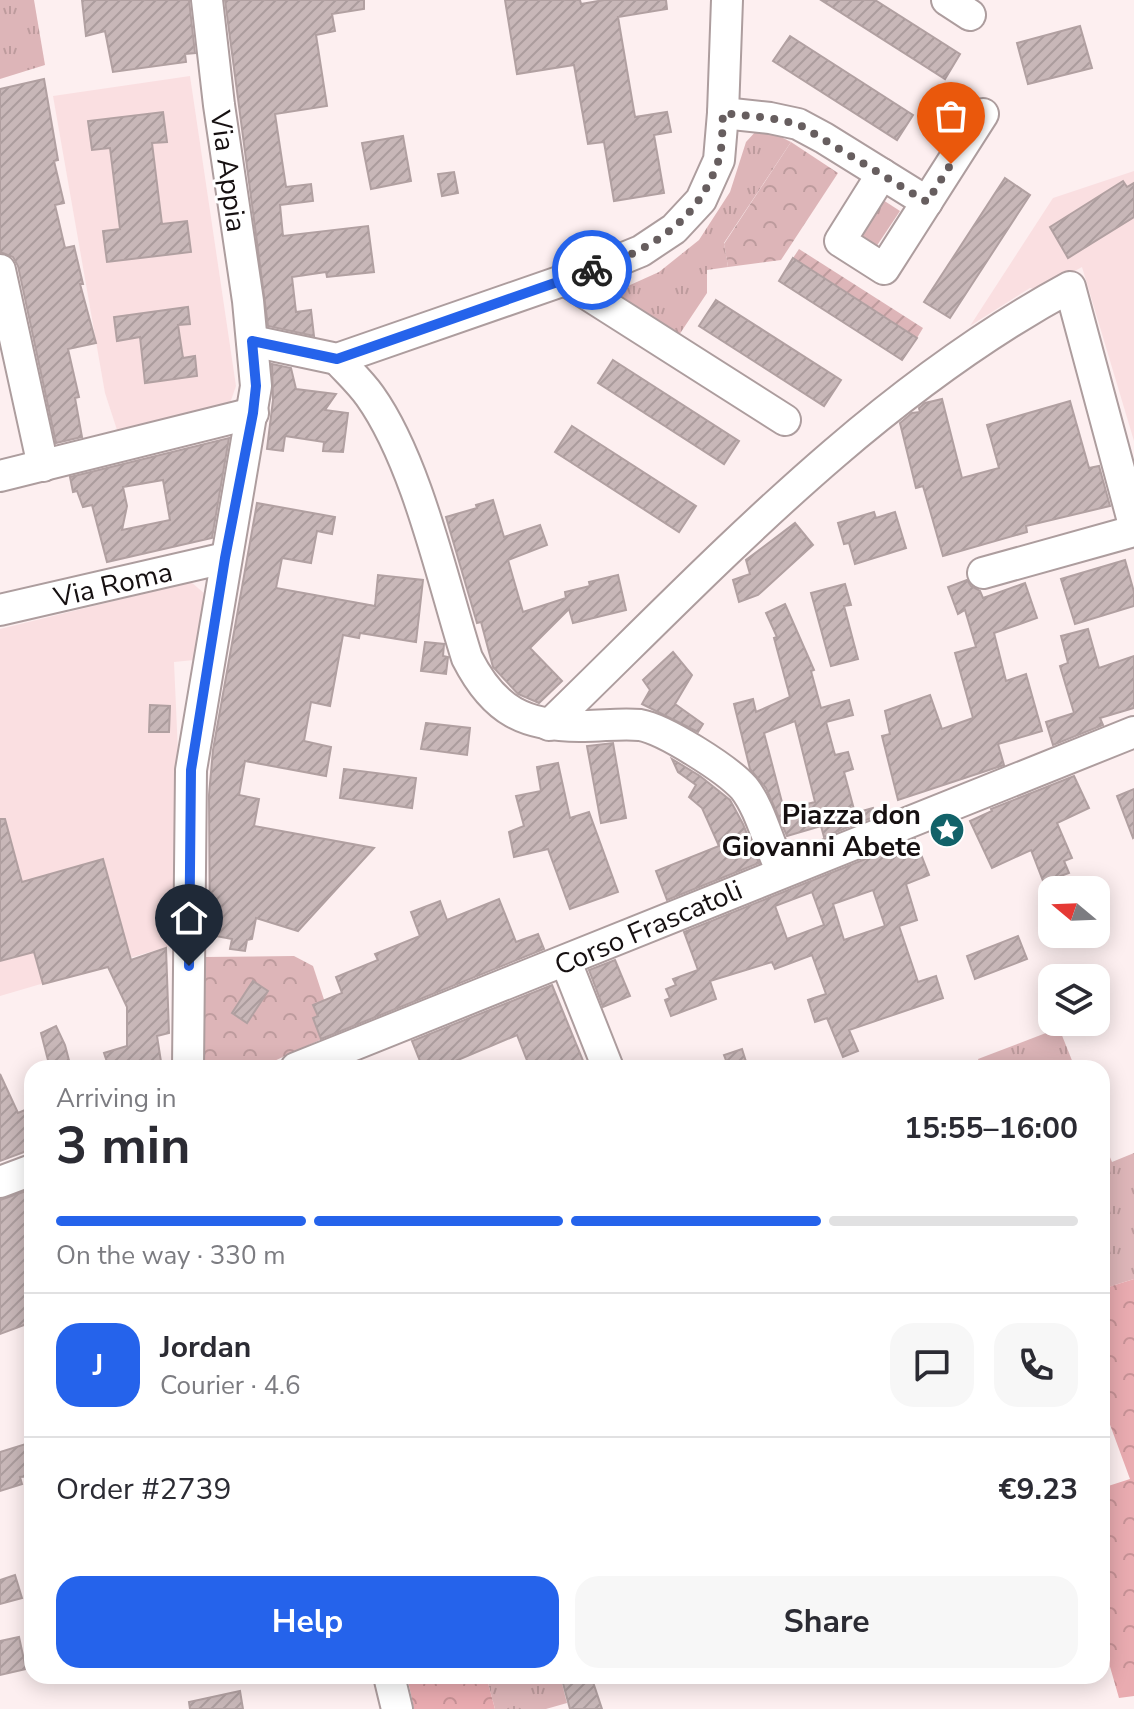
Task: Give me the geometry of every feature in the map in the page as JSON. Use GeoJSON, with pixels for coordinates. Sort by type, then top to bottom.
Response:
{"type":"FeatureCollection","features":[{"type":"Feature","properties":{"kind":"street","name":"Via Appia"},"geometry":{"type":"LineString","coordinates":[[207,0],[252,341]]}},
{"type":"Feature","properties":{"kind":"street"},"geometry":{"type":"LineString","coordinates":[[188,1060],[191,770],[225,558],[253,413],[256,386],[252,341],[337,359],[641,251],[674,229],[701,200],[719,160],[727,0]]}},
{"type":"Feature","properties":{"kind":"street"},"geometry":{"type":"LineString","coordinates":[[723,113],[798,124],[927,202]]}},
{"type":"Feature","properties":{"kind":"street"},"geometry":{"type":"LineString","coordinates":[[882,174],[840,241],[884,269],[983,114]]}},
{"type":"Feature","properties":{"kind":"street"},"geometry":{"type":"LineString","coordinates":[[0,270],[43,466]]}},
{"type":"Feature","properties":{"kind":"street"},"geometry":{"type":"LineString","coordinates":[[565,280],[785,420]]}},
{"type":"Feature","properties":{"kind":"street"},"geometry":{"type":"LineString","coordinates":[[549,725],[749,530],[862,430],[974,343],[1070,287],[1134,528],[983,573]]}},
{"type":"Feature","properties":{"kind":"street"},"geometry":{"type":"LineString","coordinates":[[337,359],[369,395],[396,445],[417,496],[467,658],[495,699],[525,720],[549,725],[629,724],[668,735],[743,788],[751,799],[782,871]]}},
{"type":"Feature","properties":{"kind":"street"},"geometry":{"type":"LineString","coordinates":[[0,476],[253,413]]}},
{"type":"Feature","properties":{"kind":"street","name":"Via Roma"},"geometry":{"type":"LineString","coordinates":[[0,610],[225,558]]}},
{"type":"Feature","properties":{"kind":"street","name":"Corso Frascatoli"},"geometry":{"type":"LineString","coordinates":[[316,1060],[1134,732]]}},
{"type":"Feature","properties":{"kind":"street"},"geometry":{"type":"LineString","coordinates":[[566,962],[605,1060]]}},
{"type":"Feature","properties":{"kind":"street"},"geometry":{"type":"LineString","coordinates":[[0,1182],[24,1173]]}},
{"type":"Feature","properties":{"kind":"street"},"geometry":{"type":"LineString","coordinates":[[391,1684],[397,1709]]}},
{"type":"Feature","properties":{"kind":"shaded area"},"geometry":{"type":"Polygon","coordinates":[[[190,76],[236,386],[227,412],[118,433],[105,393],[53,96],[190,76]]]}},
{"type":"Feature","properties":{"kind":"shaded area"},"geometry":{"type":"Polygon","coordinates":[[[1134,171],[1134,441],[1082,267],[1040,290],[1030,288],[970,326],[1053,198],[1134,171]]]}},
{"type":"Feature","properties":{"kind":"shaded area"},"geometry":{"type":"Polygon","coordinates":[[[191,582],[205,594],[194,660],[174,662],[179,775],[177,944],[0,996],[0,629],[191,582]]]}},
{"type":"Feature","properties":{"kind":"green space"},"geometry":{"type":"Polygon","coordinates":[[[0,0],[34,0],[45,65],[0,79],[0,0]]]}},
{"type":"Feature","properties":{"kind":"green space"},"geometry":{"type":"Polygon","coordinates":[[[757,130],[773,133],[791,142],[724,243],[728,267],[707,270],[707,293],[679,335],[617,295],[619,290],[659,272],[699,240],[730,192],[746,142],[757,130]]]}},
{"type":"Feature","properties":{"kind":"green space"},"geometry":{"type":"Polygon","coordinates":[[[791,142],[838,173],[781,260],[728,267],[724,244],[791,142]]]}},
{"type":"Feature","properties":{"kind":"green space"},"geometry":{"type":"Polygon","coordinates":[[[883,200],[900,211],[874,250],[857,239],[883,200]]]}},
{"type":"Feature","properties":{"kind":"green space"},"geometry":{"type":"Polygon","coordinates":[[[799,249],[923,328],[917,338],[793,258],[799,249]]]}},
{"type":"Feature","properties":{"kind":"green space"},"geometry":{"type":"Polygon","coordinates":[[[294,956],[313,966],[335,1033],[276,1060],[199,1060],[204,957],[294,956]]]}},
{"type":"Feature","properties":{"kind":"green space"},"geometry":{"type":"Polygon","coordinates":[[[1038,1036],[1062,1036],[1072,1060],[978,1060],[1038,1036]]]}},
{"type":"Feature","properties":{"kind":"green space"},"geometry":{"type":"Polygon","coordinates":[[[1134,1153],[1134,1279],[1110,1286],[1110,1157],[1112,1162],[1134,1153]]]}},
{"type":"Feature","properties":{"kind":"green space"},"geometry":{"type":"Polygon","coordinates":[[[1134,1279],[1134,1696],[1119,1698],[1110,1667],[1110,1485],[1130,1479],[1110,1425],[1110,1286],[1134,1279]]]}},
{"type":"Feature","properties":{"kind":"green space"},"geometry":{"type":"Polygon","coordinates":[[[409,1684],[488,1684],[495,1709],[414,1709],[409,1684]]]}},
{"type":"Feature","properties":{"kind":"green space"},"geometry":{"type":"Polygon","coordinates":[[[488,1684],[562,1684],[567,1703],[546,1709],[495,1709],[488,1684]]]}},
{"type":"Feature","properties":{"kind":"building"},"geometry":{"type":"Polygon","coordinates":[[[82,0],[189,0],[195,53],[185,54],[186,62],[113,72],[105,31],[86,36],[82,0]]]}},
{"type":"Feature","properties":{"kind":"building"},"geometry":{"type":"Polygon","coordinates":[[[225,0],[364,0],[364,9],[332,14],[335,31],[316,35],[327,106],[275,114],[286,187],[311,184],[313,201],[280,205],[283,236],[368,226],[374,272],[327,277],[326,272],[292,277],[296,312],[311,310],[314,336],[268,326],[225,0]]]}},
{"type":"Feature","properties":{"kind":"building"},"geometry":{"type":"Polygon","coordinates":[[[505,0],[580,0],[581,4],[604,0],[666,0],[667,9],[618,17],[635,117],[667,112],[671,132],[654,135],[664,193],[614,201],[604,142],[588,144],[574,65],[517,74],[505,0]]]}},
{"type":"Feature","properties":{"kind":"building"},"geometry":{"type":"Polygon","coordinates":[[[821,0],[875,0],[960,54],[945,79],[821,0]]]}},
{"type":"Feature","properties":{"kind":"building"},"geometry":{"type":"Polygon","coordinates":[[[1080,26],[1092,68],[1028,84],[1017,43],[1080,26]]]}},
{"type":"Feature","properties":{"kind":"building"},"geometry":{"type":"Polygon","coordinates":[[[790,36],[913,115],[897,140],[773,61],[790,36]]]}},
{"type":"Feature","properties":{"kind":"building"},"geometry":{"type":"Polygon","coordinates":[[[44,79],[58,160],[54,161],[64,203],[55,205],[65,248],[74,246],[83,284],[80,284],[96,343],[68,349],[79,397],[75,398],[82,437],[56,443],[18,266],[13,257],[0,252],[0,89],[44,79]]]}},
{"type":"Feature","properties":{"kind":"building"},"geometry":{"type":"Polygon","coordinates":[[[163,112],[167,142],[152,143],[162,224],[187,221],[191,252],[107,262],[103,231],[120,229],[110,148],[92,150],[88,121],[163,112]]]}},
{"type":"Feature","properties":{"kind":"building"},"geometry":{"type":"Polygon","coordinates":[[[403,136],[411,181],[371,189],[362,143],[403,136]]]}},
{"type":"Feature","properties":{"kind":"building"},"geometry":{"type":"Polygon","coordinates":[[[454,172],[458,193],[442,196],[438,174],[454,172]]]}},
{"type":"Feature","properties":{"kind":"building"},"geometry":{"type":"Polygon","coordinates":[[[1005,178],[1030,195],[950,318],[924,302],[1005,178]]]}},
{"type":"Feature","properties":{"kind":"building"},"geometry":{"type":"Polygon","coordinates":[[[1123,181],[1127,187],[1134,183],[1134,217],[1068,258],[1050,227],[1123,181]]]}},
{"type":"Feature","properties":{"kind":"building"},"geometry":{"type":"Polygon","coordinates":[[[793,258],[917,338],[902,360],[779,281],[793,258]]]}},
{"type":"Feature","properties":{"kind":"building"},"geometry":{"type":"Polygon","coordinates":[[[716,300],[841,380],[824,406],[699,326],[716,300]]]}},
{"type":"Feature","properties":{"kind":"building"},"geometry":{"type":"Polygon","coordinates":[[[188,307],[190,324],[178,325],[183,358],[195,356],[197,376],[145,383],[140,337],[117,341],[114,317],[188,307]]]}},
{"type":"Feature","properties":{"kind":"building"},"geometry":{"type":"Polygon","coordinates":[[[613,360],[739,441],[724,464],[598,383],[613,360]]]}},
{"type":"Feature","properties":{"kind":"building"},"geometry":{"type":"Polygon","coordinates":[[[272,364],[291,368],[296,389],[336,394],[325,410],[348,413],[343,452],[323,451],[324,442],[285,436],[283,451],[267,449],[273,400],[272,364]]]}},
{"type":"Feature","properties":{"kind":"building"},"geometry":{"type":"Polygon","coordinates":[[[942,399],[962,478],[999,468],[987,425],[1070,401],[1089,468],[1099,466],[1110,506],[1026,526],[1027,532],[943,556],[923,486],[916,488],[900,423],[912,413],[920,412],[919,408],[925,403],[942,399]]]}},
{"type":"Feature","properties":{"kind":"building"},"geometry":{"type":"Polygon","coordinates":[[[572,426],[696,506],[679,532],[555,452],[572,426]]]}},
{"type":"Feature","properties":{"kind":"building"},"geometry":{"type":"Polygon","coordinates":[[[229,438],[212,538],[107,562],[92,505],[83,507],[77,491],[73,492],[70,477],[229,438]],[[163,480],[123,487],[127,506],[122,530],[170,520],[163,480]]]}},
{"type":"Feature","properties":{"kind":"building"},"geometry":{"type":"Polygon","coordinates":[[[493,500],[504,537],[540,525],[547,545],[508,560],[523,612],[566,598],[565,592],[590,586],[589,582],[618,575],[626,610],[573,623],[569,609],[530,648],[562,681],[539,703],[518,694],[493,667],[446,517],[493,500]]]}},
{"type":"Feature","properties":{"kind":"building"},"geometry":{"type":"Polygon","coordinates":[[[257,503],[335,517],[332,534],[317,531],[311,563],[282,558],[276,588],[375,606],[378,575],[423,580],[416,642],[360,633],[359,638],[343,635],[330,706],[311,702],[304,741],[331,747],[326,776],[245,761],[239,795],[259,799],[254,826],[374,848],[298,931],[256,918],[252,939],[247,940],[245,951],[230,949],[232,939],[210,935],[209,795],[213,750],[257,503]]]}},
{"type":"Feature","properties":{"kind":"building"},"geometry":{"type":"Polygon","coordinates":[[[874,512],[876,518],[895,512],[906,548],[855,564],[849,543],[844,544],[838,523],[874,512]]]}},
{"type":"Feature","properties":{"kind":"building"},"geometry":{"type":"Polygon","coordinates":[[[795,523],[813,545],[758,595],[739,602],[733,580],[750,574],[746,560],[795,523]]]}},
{"type":"Feature","properties":{"kind":"building"},"geometry":{"type":"Polygon","coordinates":[[[1125,560],[1134,592],[1134,606],[1075,624],[1061,579],[1125,560]]]}},
{"type":"Feature","properties":{"kind":"building"},"geometry":{"type":"Polygon","coordinates":[[[967,580],[980,591],[983,598],[1025,583],[1037,618],[994,633],[1006,681],[1026,674],[1042,731],[998,744],[1004,765],[898,800],[882,736],[890,734],[885,711],[930,695],[942,729],[973,718],[955,653],[976,647],[965,610],[958,614],[948,587],[967,580]]]}},
{"type":"Feature","properties":{"kind":"building"},"geometry":{"type":"Polygon","coordinates":[[[845,584],[851,605],[844,606],[858,659],[831,666],[811,593],[845,584]]]}},
{"type":"Feature","properties":{"kind":"building"},"geometry":{"type":"Polygon","coordinates":[[[785,604],[814,670],[811,671],[821,708],[849,700],[853,715],[826,722],[835,755],[848,752],[853,769],[844,772],[855,813],[873,808],[876,816],[824,837],[821,826],[787,836],[766,788],[750,769],[734,704],[753,699],[756,712],[790,697],[774,638],[777,637],[766,613],[785,604]],[[795,721],[764,733],[784,810],[815,802],[795,721]]]}},
{"type":"Feature","properties":{"kind":"building"},"geometry":{"type":"Polygon","coordinates":[[[1088,629],[1099,668],[1134,656],[1134,708],[1100,718],[1103,725],[1053,745],[1046,722],[1074,713],[1060,666],[1068,663],[1061,636],[1088,629]]]}},
{"type":"Feature","properties":{"kind":"building"},"geometry":{"type":"Polygon","coordinates":[[[425,642],[444,644],[443,656],[448,657],[446,674],[421,671],[425,642]]]}},
{"type":"Feature","properties":{"kind":"building"},"geometry":{"type":"Polygon","coordinates":[[[673,652],[692,675],[675,704],[703,724],[698,732],[642,704],[650,690],[643,680],[673,652]]]}},
{"type":"Feature","properties":{"kind":"building"},"geometry":{"type":"Polygon","coordinates":[[[150,705],[170,706],[169,732],[149,732],[150,705]]]}},
{"type":"Feature","properties":{"kind":"building"},"geometry":{"type":"Polygon","coordinates":[[[426,723],[470,728],[467,755],[421,749],[426,723]]]}},
{"type":"Feature","properties":{"kind":"building"},"geometry":{"type":"Polygon","coordinates":[[[613,743],[626,818],[601,823],[587,746],[613,743]]]}},
{"type":"Feature","properties":{"kind":"building"},"geometry":{"type":"Polygon","coordinates":[[[672,759],[730,800],[759,863],[667,900],[656,871],[719,846],[702,808],[689,797],[696,785],[678,772],[672,759]]]}},
{"type":"Feature","properties":{"kind":"building"},"geometry":{"type":"Polygon","coordinates":[[[558,763],[570,818],[589,812],[618,892],[570,909],[548,849],[514,857],[509,832],[524,826],[516,796],[541,791],[537,767],[558,763]]]}},
{"type":"Feature","properties":{"kind":"building"},"geometry":{"type":"Polygon","coordinates":[[[344,769],[416,778],[412,808],[340,798],[344,769]]]}},
{"type":"Feature","properties":{"kind":"building"},"geometry":{"type":"Polygon","coordinates":[[[1074,776],[1089,808],[1057,823],[1072,858],[1064,861],[1069,873],[1041,876],[1031,850],[992,868],[970,821],[991,809],[1074,776]]]}},
{"type":"Feature","properties":{"kind":"building"},"geometry":{"type":"Polygon","coordinates":[[[1134,789],[1134,837],[1133,838],[1117,796],[1134,789]]]}},
{"type":"Feature","properties":{"kind":"building"},"geometry":{"type":"Polygon","coordinates":[[[0,819],[5,819],[22,882],[103,859],[131,960],[166,948],[169,1033],[157,1036],[161,1060],[106,1060],[104,1053],[127,1046],[127,1007],[108,967],[43,984],[34,952],[0,961],[0,819]]]}},
{"type":"Feature","properties":{"kind":"building"},"geometry":{"type":"Polygon","coordinates":[[[915,839],[929,875],[906,884],[917,920],[899,926],[918,982],[936,976],[943,998],[849,1030],[858,1051],[843,1057],[827,1018],[815,1022],[808,1000],[826,994],[812,955],[775,969],[772,962],[710,981],[716,999],[671,1016],[665,1000],[670,998],[666,989],[676,985],[673,979],[698,970],[684,932],[915,839]],[[873,890],[833,904],[844,940],[885,926],[873,890]],[[812,892],[775,906],[787,939],[824,925],[812,892]]]}},
{"type":"Feature","properties":{"kind":"building"},"geometry":{"type":"Polygon","coordinates":[[[499,899],[516,942],[538,934],[544,949],[321,1039],[313,1018],[318,1016],[313,1005],[342,993],[336,977],[378,960],[375,954],[420,936],[411,912],[440,901],[447,920],[499,899]]]}},
{"type":"Feature","properties":{"kind":"building"},"geometry":{"type":"Polygon","coordinates":[[[1018,936],[1027,959],[975,979],[967,956],[1018,936]]]}},
{"type":"Feature","properties":{"kind":"building"},"geometry":{"type":"Polygon","coordinates":[[[615,960],[630,996],[603,1007],[589,970],[615,960]]]}},
{"type":"Feature","properties":{"kind":"building"},"geometry":{"type":"Polygon","coordinates":[[[253,981],[268,991],[247,1023],[232,1013],[253,981]]]}},
{"type":"Feature","properties":{"kind":"building"},"geometry":{"type":"Polygon","coordinates":[[[552,985],[583,1060],[527,1060],[517,1035],[458,1060],[420,1060],[412,1041],[552,985]]]}},
{"type":"Feature","properties":{"kind":"building"},"geometry":{"type":"Polygon","coordinates":[[[56,1026],[69,1060],[48,1060],[41,1033],[56,1026]]]}},
{"type":"Feature","properties":{"kind":"building"},"geometry":{"type":"Polygon","coordinates":[[[742,1049],[745,1060],[726,1060],[724,1055],[742,1049]]]}},
{"type":"Feature","properties":{"kind":"building"},"geometry":{"type":"Polygon","coordinates":[[[0,1074],[18,1113],[24,1110],[24,1152],[0,1161],[0,1074]]]}},
{"type":"Feature","properties":{"kind":"building"},"geometry":{"type":"Polygon","coordinates":[[[24,1192],[24,1325],[0,1334],[0,1200],[24,1192]]]}},
{"type":"Feature","properties":{"kind":"building"},"geometry":{"type":"Polygon","coordinates":[[[24,1444],[22,1484],[0,1491],[0,1452],[24,1444]]]}},
{"type":"Feature","properties":{"kind":"building"},"geometry":{"type":"Polygon","coordinates":[[[15,1575],[22,1598],[0,1604],[0,1580],[15,1575]]]}},
{"type":"Feature","properties":{"kind":"building"},"geometry":{"type":"Polygon","coordinates":[[[19,1637],[24,1669],[0,1675],[0,1641],[19,1637]]]}},
{"type":"Feature","properties":{"kind":"building"},"geometry":{"type":"Polygon","coordinates":[[[563,1684],[594,1684],[602,1709],[570,1709],[563,1684]]]}},
{"type":"Feature","properties":{"kind":"building"},"geometry":{"type":"Polygon","coordinates":[[[240,1691],[243,1709],[190,1709],[189,1702],[240,1691]]]}},
{"type":"Feature","properties":{"kind":"way so far"},"geometry":{"type":"LineString","coordinates":[[592,270],[641,251],[674,229],[701,200],[719,160],[723,113],[798,124],[927,202],[951,164]]}},
{"type":"Feature","properties":{"kind":"place","name":"Piazza don Giovanni Abete"},"geometry":{"type":"Point","coordinates":[947,830]}},
{"type":"Feature","properties":{"kind":"route"},"geometry":{"type":"LineString","coordinates":[[189,966],[191,770],[225,558],[253,413],[256,386],[252,341],[337,359],[592,270]]}}]}
